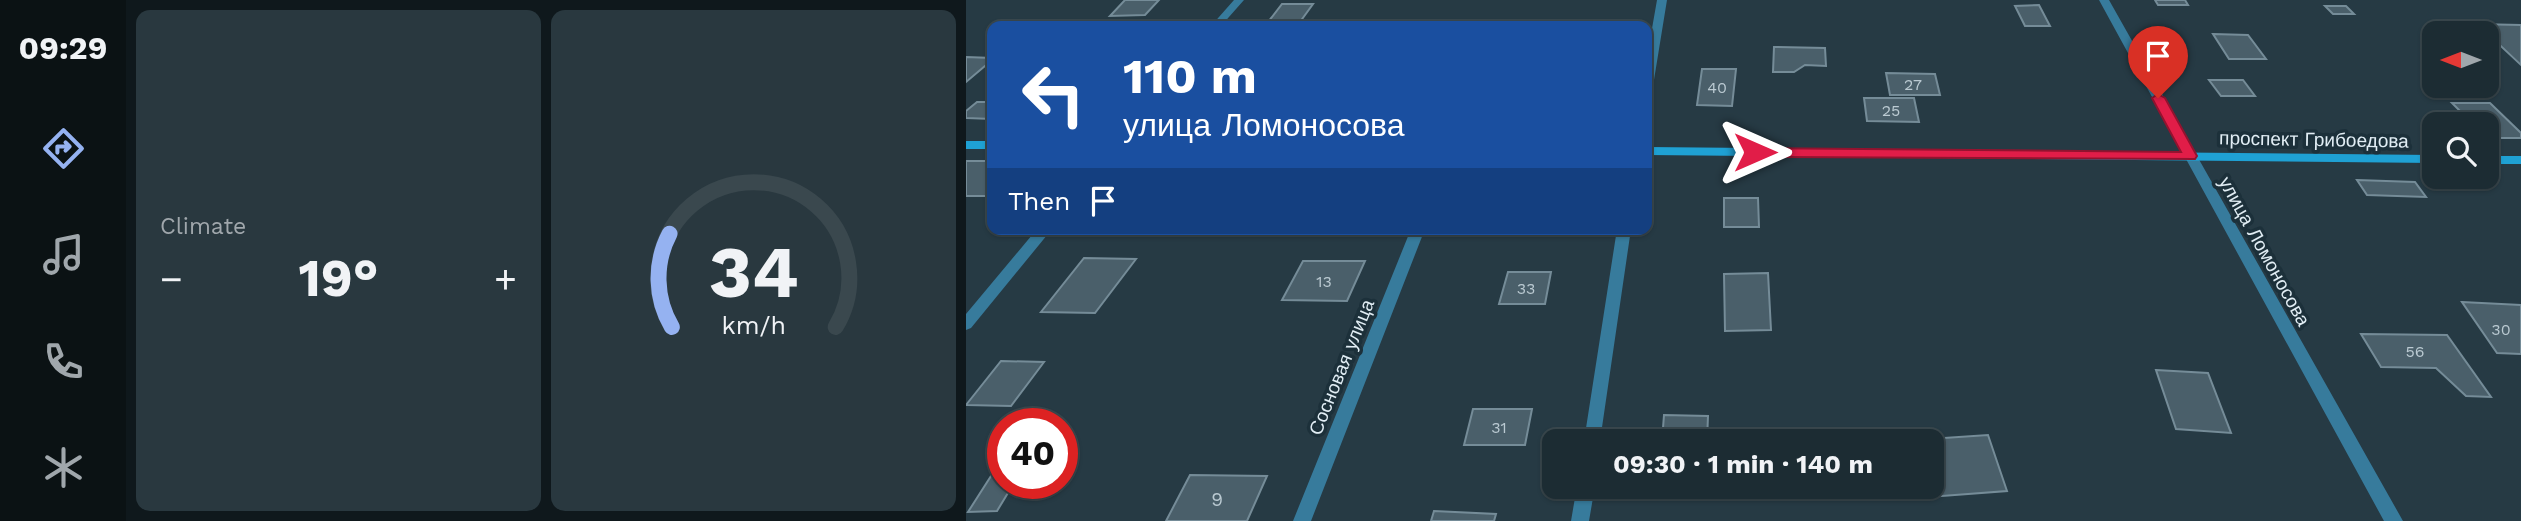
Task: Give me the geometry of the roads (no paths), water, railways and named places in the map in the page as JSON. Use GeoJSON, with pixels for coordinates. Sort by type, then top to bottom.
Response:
{"type":"FeatureCollection","features":[{"type":"Feature","properties":{"kind":"street"},"geometry":{"type":"LineString","coordinates":[[1220,21],[1239,0]]}},
{"type":"Feature","properties":{"kind":"street"},"geometry":{"type":"LineString","coordinates":[[1652,57],[1662,0]]}},
{"type":"Feature","properties":{"kind":"street","name":"улица Ломоносова"},"geometry":{"type":"LineString","coordinates":[[2104,0],[2394,521]]}},
{"type":"Feature","properties":{"kind":"street"},"geometry":{"type":"LineString","coordinates":[[966,145],[987,145]]}},
{"type":"Feature","properties":{"kind":"street","name":"проспект Грибоедова"},"geometry":{"type":"LineString","coordinates":[[1652,151],[2422,159]]}},
{"type":"Feature","properties":{"kind":"street"},"geometry":{"type":"LineString","coordinates":[[2499,160],[2521,160]]}},
{"type":"Feature","properties":{"kind":"street"},"geometry":{"type":"LineString","coordinates":[[966,324],[1040,235]]}},
{"type":"Feature","properties":{"kind":"street","name":"Сосновая улица"},"geometry":{"type":"LineString","coordinates":[[1302,521],[1416,235]]}},
{"type":"Feature","properties":{"kind":"street"},"geometry":{"type":"LineString","coordinates":[[1594,429],[1623,235]]}},
{"type":"Feature","properties":{"kind":"street"},"geometry":{"type":"LineString","coordinates":[[1580,521],[1584,499]]}}]}
